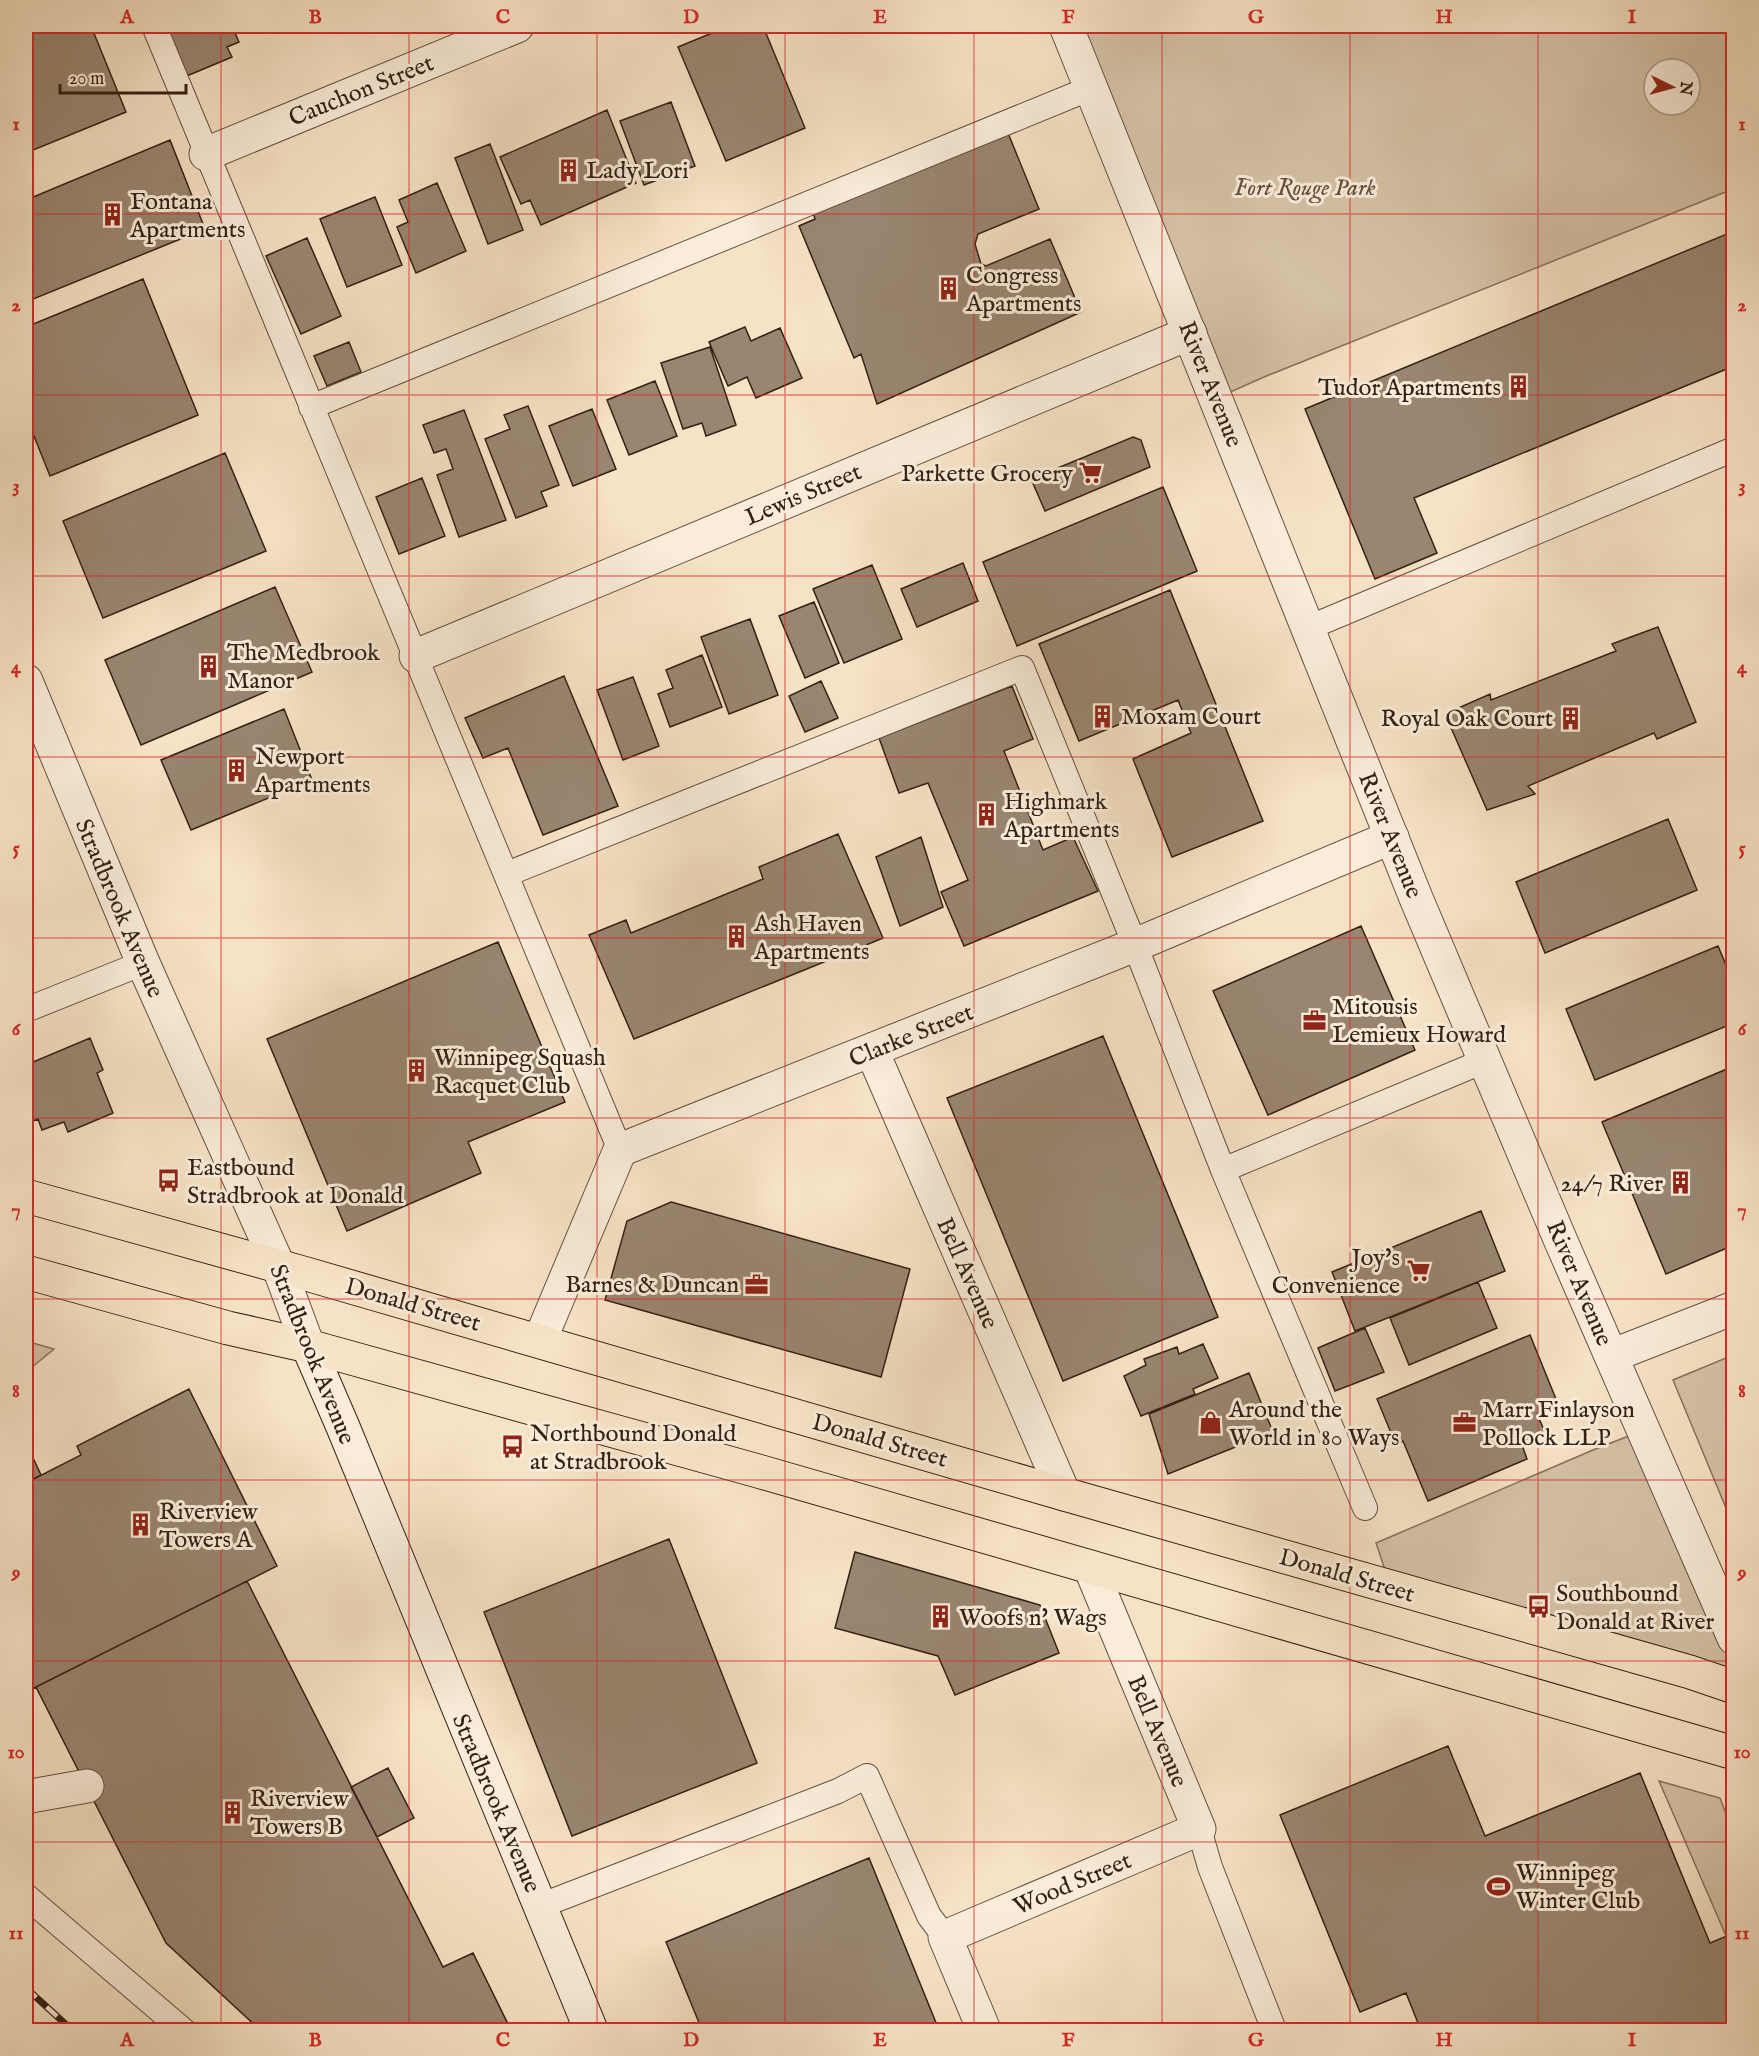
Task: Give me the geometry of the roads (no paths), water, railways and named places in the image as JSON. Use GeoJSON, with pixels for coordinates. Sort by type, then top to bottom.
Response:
{"type":"FeatureCollection","features":[{"type":"Feature","properties":{"kind":"main road","name":"Donald Street"},"geometry":{"type":"LineString","coordinates":[[26,1196],[540,1340],[1064,1494],[1690,1672],[1734,1687]]}},
{"type":"Feature","properties":{"kind":"main road"},"geometry":{"type":"LineString","coordinates":[[26,1272],[228,1328],[308,1346],[758,1471],[1734,1753]]}},
{"type":"Feature","properties":{"kind":"street","name":"Cauchon Street"},"geometry":{"type":"LineString","coordinates":[[206,153],[517,26]]}},
{"type":"Feature","properties":{"kind":"street","name":"River Avenue"},"geometry":{"type":"LineString","coordinates":[[1066,26],[1484,1061],[1734,1638]]}},
{"type":"Feature","properties":{"kind":"street","name":"Lewis Street"},"geometry":{"type":"LineString","coordinates":[[416,656],[1190,333]]}},
{"type":"Feature","properties":{"kind":"street","name":"Stradbrook Avenue"},"geometry":{"type":"LineString","coordinates":[[26,681],[143,963],[278,1265],[308,1346],[589,2029]]}},
{"type":"Feature","properties":{"kind":"street","name":"Clarke Street"},"geometry":{"type":"LineString","coordinates":[[620,1150],[1134,945],[1392,837]]}},
{"type":"Feature","properties":{"kind":"street","name":"Bell Avenue"},"geometry":{"type":"LineString","coordinates":[[872,1051],[1064,1494]]}},
{"type":"Feature","properties":{"kind":"street"},"geometry":{"type":"LineString","coordinates":[[540,1340],[620,1150]]}},
{"type":"Feature","properties":{"kind":"street"},"geometry":{"type":"LineString","coordinates":[[1611,1356],[1734,1308]]}},
{"type":"Feature","properties":{"kind":"street","name":"Bell Avenue"},"geometry":{"type":"LineString","coordinates":[[1090,1567],[1199,1829]]}},
{"type":"Feature","properties":{"kind":"street"},"geometry":{"type":"LineString","coordinates":[[26,1794],[31,1796],[87,1786]]}},
{"type":"Feature","properties":{"kind":"street","name":"Wood Street"},"geometry":{"type":"LineString","coordinates":[[945,1937],[1199,1829]]}},
{"type":"Feature","properties":{"kind":"street"},"geometry":{"type":"LineString","coordinates":[[945,1937],[984,2031]]}},
{"type":"Feature","properties":{"kind":"lane"},"geometry":{"type":"LineString","coordinates":[[154,26],[620,1150]]}},
{"type":"Feature","properties":{"kind":"lane"},"geometry":{"type":"LineString","coordinates":[[311,407],[1091,88]]}},
{"type":"Feature","properties":{"kind":"lane"},"geometry":{"type":"LineString","coordinates":[[1308,628],[1734,449]]}},
{"type":"Feature","properties":{"kind":"lane"},"geometry":{"type":"LineString","coordinates":[[507,874],[1022,668],[1223,1170],[1365,1508]]}},
{"type":"Feature","properties":{"kind":"lane"},"geometry":{"type":"LineString","coordinates":[[26,1010],[143,963]]}},
{"type":"Feature","properties":{"kind":"lane"},"geometry":{"type":"LineString","coordinates":[[1223,1170],[1484,1061]]}},
{"type":"Feature","properties":{"kind":"lane"},"geometry":{"type":"LineString","coordinates":[[540,1906],[838,1791],[867,1776],[929,1916],[945,1937]]}},
{"type":"Feature","properties":{"kind":"lane"},"geometry":{"type":"LineString","coordinates":[[1199,1829],[1210,1867],[1274,2031]]}},
{"type":"Feature","properties":{"kind":"lane"},"geometry":{"type":"LineString","coordinates":[[26,1896],[183,2031]]}},
{"type":"Feature","properties":{"kind":"railway"},"geometry":{"type":"LineString","coordinates":[[26,1988],[72,2030]]}},
{"type":"Feature","properties":{"kind":"place","name":"Lady Lori"},"geometry":{"type":"Point","coordinates":[568,170]}},
{"type":"Feature","properties":{"kind":"place","name":"Fontana Apartments"},"geometry":{"type":"Point","coordinates":[112,215]}},
{"type":"Feature","properties":{"kind":"place","name":"Congress Apartments"},"geometry":{"type":"Point","coordinates":[948,289]}},
{"type":"Feature","properties":{"kind":"place","name":"Tudor Apartments"},"geometry":{"type":"Point","coordinates":[1519,387]}},
{"type":"Feature","properties":{"kind":"place","name":"Parkette Grocery"},"geometry":{"type":"Point","coordinates":[1091,473]}},
{"type":"Feature","properties":{"kind":"place","name":"The Medbrook Manor"},"geometry":{"type":"Point","coordinates":[209,666]}},
{"type":"Feature","properties":{"kind":"place","name":"Moxam Court"},"geometry":{"type":"Point","coordinates":[1103,716]}},
{"type":"Feature","properties":{"kind":"place","name":"Royal Oak Court"},"geometry":{"type":"Point","coordinates":[1571,718]}},
{"type":"Feature","properties":{"kind":"place","name":"Newport Apartments"},"geometry":{"type":"Point","coordinates":[237,770]}},
{"type":"Feature","properties":{"kind":"place","name":"Highmark Apartments"},"geometry":{"type":"Point","coordinates":[986,815]}},
{"type":"Feature","properties":{"kind":"place","name":"Ash Haven Apartments"},"geometry":{"type":"Point","coordinates":[736,937]}},
{"type":"Feature","properties":{"kind":"place","name":"Mitousis Lemieux Howard"},"geometry":{"type":"Point","coordinates":[1314,1020]}},
{"type":"Feature","properties":{"kind":"place","name":"Winnipeg Squash Racquet Club"},"geometry":{"type":"Point","coordinates":[416,1071]}},
{"type":"Feature","properties":{"kind":"place","name":"Eastbound Stradbrook at Donald"},"geometry":{"type":"Point","coordinates":[169,1181]}},
{"type":"Feature","properties":{"kind":"place","name":"24/7 River"},"geometry":{"type":"Point","coordinates":[1681,1183]}},
{"type":"Feature","properties":{"kind":"place","name":"Joy's Convenience"},"geometry":{"type":"Point","coordinates":[1418,1271]}},
{"type":"Feature","properties":{"kind":"place","name":"Barnes & Duncan"},"geometry":{"type":"Point","coordinates":[757,1284]}},
{"type":"Feature","properties":{"kind":"place","name":"Around the World in 80 Ways"},"geometry":{"type":"Point","coordinates":[1211,1423]}},
{"type":"Feature","properties":{"kind":"place","name":"Marr Finlayson Pollock LLP"},"geometry":{"type":"Point","coordinates":[1464,1423]}},
{"type":"Feature","properties":{"kind":"place","name":"Northbound Donald at Stradbrook"},"geometry":{"type":"Point","coordinates":[512,1447]}},
{"type":"Feature","properties":{"kind":"place","name":"Riverview Towers A"},"geometry":{"type":"Point","coordinates":[141,1525]}},
{"type":"Feature","properties":{"kind":"place","name":"Southbound Donald at River"},"geometry":{"type":"Point","coordinates":[1538,1607]}},
{"type":"Feature","properties":{"kind":"place","name":"Woofs n' Wags"},"geometry":{"type":"Point","coordinates":[941,1617]}},
{"type":"Feature","properties":{"kind":"place","name":"Riverview Towers B"},"geometry":{"type":"Point","coordinates":[232,1812]}},
{"type":"Feature","properties":{"kind":"place","name":"Winnipeg Winter Club"},"geometry":{"type":"Point","coordinates":[1498,1886]}},
{"type":"Feature","properties":{"kind":"park label","name":"Fort Rouge Park"},"geometry":{"type":"Point","coordinates":[1305,187]}}]}
